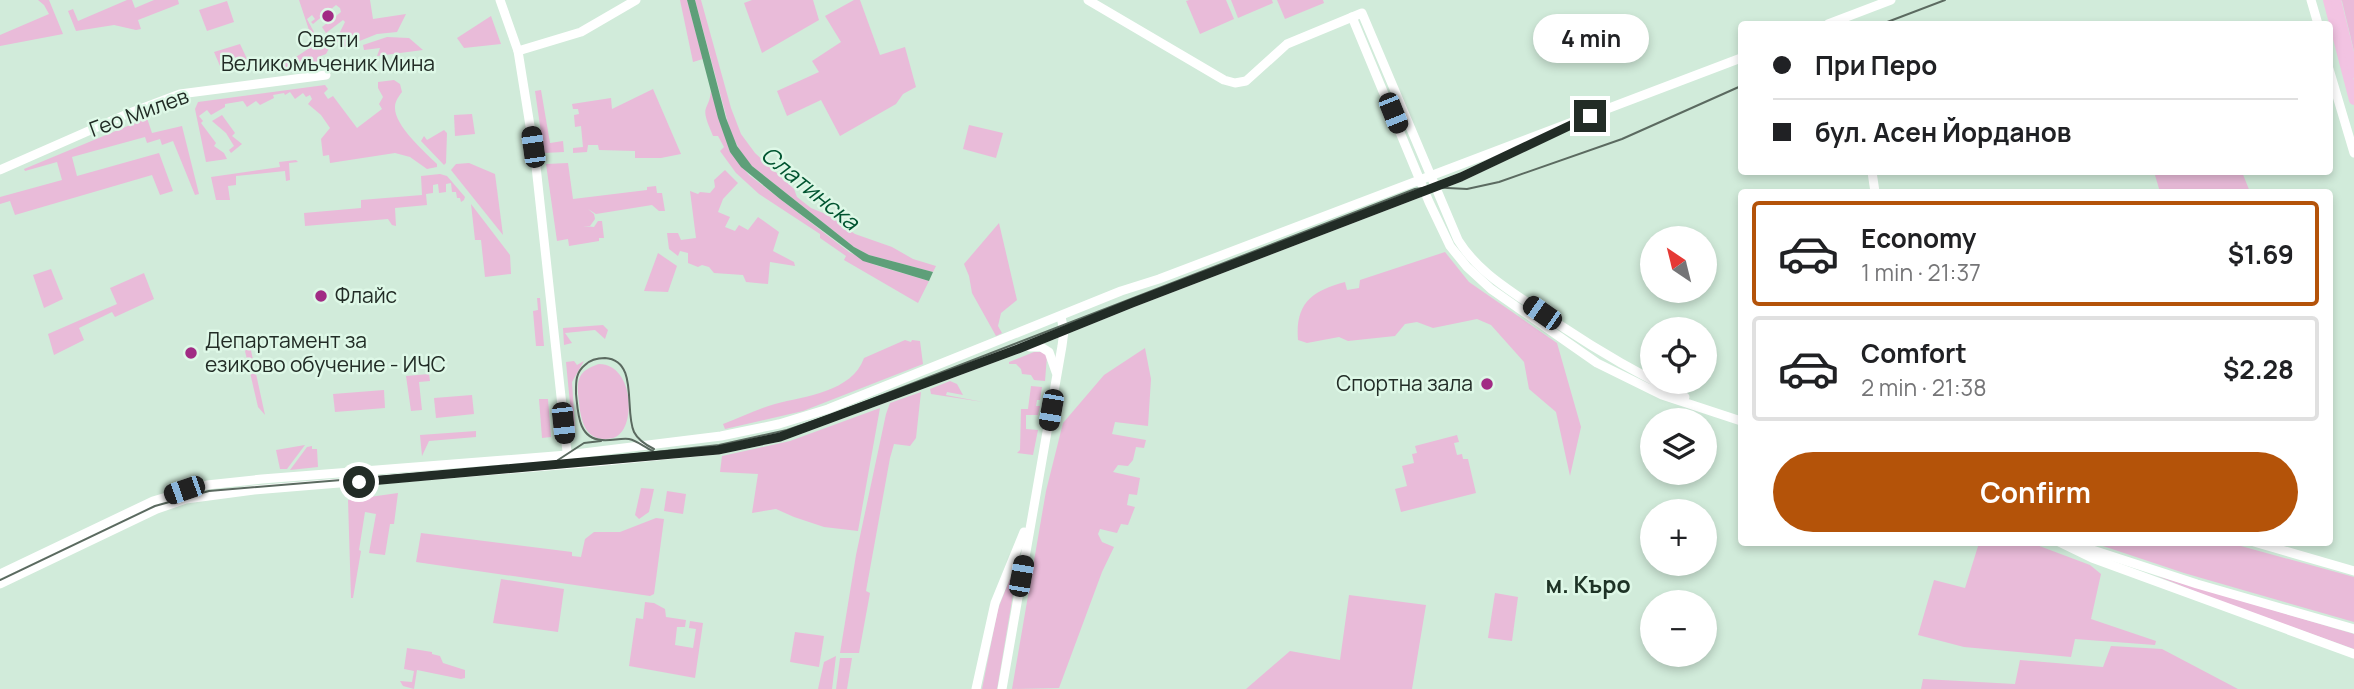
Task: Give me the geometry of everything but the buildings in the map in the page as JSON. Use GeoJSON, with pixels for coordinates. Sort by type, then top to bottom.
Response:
{"type":"FeatureCollection","features":[{"type":"Feature","properties":{"kind":"main road"},"geometry":{"type":"LineString","coordinates":[[500,0],[518,51],[535,158],[567,460]]}},
{"type":"Feature","properties":{"kind":"main road"},"geometry":{"type":"LineString","coordinates":[[518,51],[581,32],[636,0]]}},
{"type":"Feature","properties":{"kind":"main road"},"geometry":{"type":"LineString","coordinates":[[1088,0],[1224,80],[1235,83],[1246,80],[1287,44],[1357,15]]}},
{"type":"Feature","properties":{"kind":"main road"},"geometry":{"type":"LineString","coordinates":[[1836,21],[1891,0]]}},
{"type":"Feature","properties":{"kind":"main road"},"geometry":{"type":"LineString","coordinates":[[2311,0],[2317,21]]}},
{"type":"Feature","properties":{"kind":"main road"},"geometry":{"type":"LineString","coordinates":[[2328,0],[2354,100]]}},
{"type":"Feature","properties":{"kind":"main road"},"geometry":{"type":"LineString","coordinates":[[2336,0],[2354,73]]}},
{"type":"Feature","properties":{"kind":"main road"},"geometry":{"type":"LineString","coordinates":[[1357,15],[1458,240],[1482,270],[1568,331],[1640,373]]}},
{"type":"Feature","properties":{"kind":"main road"},"geometry":{"type":"LineString","coordinates":[[1357,15],[1424,191],[1457,256],[1491,289],[1597,363],[1662,395],[1705,408]]}},
{"type":"Feature","properties":{"kind":"main road"},"geometry":{"type":"LineString","coordinates":[[0,584],[156,509],[187,499],[254,490],[567,460],[722,436],[779,424],[828,408],[1121,291],[1160,279],[1738,59]]}},
{"type":"Feature","properties":{"kind":"main road","name":"Гео Милев"},"geometry":{"type":"LineString","coordinates":[[0,170],[127,114],[180,94],[326,75]]}},
{"type":"Feature","properties":{"kind":"main road"},"geometry":{"type":"LineString","coordinates":[[2333,82],[2354,153]]}},
{"type":"Feature","properties":{"kind":"main road"},"geometry":{"type":"LineString","coordinates":[[0,574],[153,500],[184,490],[262,479],[718,450],[780,437],[1018,349],[1461,177],[1590,116]]}},
{"type":"Feature","properties":{"kind":"main road"},"geometry":{"type":"LineString","coordinates":[[1002,689],[1064,331],[1061,317]]}},
{"type":"Feature","properties":{"kind":"main road"},"geometry":{"type":"LineString","coordinates":[[1018,349],[1037,347],[1048,350],[1056,376]]}},
{"type":"Feature","properties":{"kind":"main road"},"geometry":{"type":"LineString","coordinates":[[1679,394],[1706,408]]}},
{"type":"Feature","properties":{"kind":"main road"},"geometry":{"type":"LineString","coordinates":[[1717,412],[1738,420]]}},
{"type":"Feature","properties":{"kind":"main road"},"geometry":{"type":"LineString","coordinates":[[976,689],[995,603],[1032,514]]}},
{"type":"Feature","properties":{"kind":"main road"},"geometry":{"type":"LineString","coordinates":[[2067,546],[2092,558],[2354,654]]}},
{"type":"Feature","properties":{"kind":"main road"},"geometry":{"type":"LineString","coordinates":[[2080,546],[2208,587],[2354,629]]}},
{"type":"Feature","properties":{"kind":"main road"},"geometry":{"type":"LineString","coordinates":[[2269,546],[2354,571]]}},
{"type":"Feature","properties":{"kind":"shaded area"},"geometry":{"type":"Polygon","coordinates":[[[38,0],[49,0],[63,34],[0,46],[0,35],[49,14],[38,0]]]}},
{"type":"Feature","properties":{"kind":"shaded area"},"geometry":{"type":"Polygon","coordinates":[[[132,0],[135,8],[154,0],[178,0],[179,4],[138,20],[141,29],[136,30],[114,25],[76,31],[68,11],[73,9],[78,21],[132,0]]]}},
{"type":"Feature","properties":{"kind":"shaded area"},"geometry":{"type":"Polygon","coordinates":[[[299,0],[370,0],[373,19],[406,14],[397,32],[377,34],[342,48],[339,42],[335,42],[345,22],[343,20],[326,33],[322,27],[341,12],[340,8],[336,5],[313,24],[311,22],[315,19],[312,15],[307,19],[315,34],[312,35],[314,43],[323,38],[324,42],[331,45],[326,54],[318,57],[314,68],[267,73],[314,45],[299,0]]]}},
{"type":"Feature","properties":{"kind":"shaded area"},"geometry":{"type":"Polygon","coordinates":[[[680,0],[687,0],[703,59],[693,62],[680,0]]]}},
{"type":"Feature","properties":{"kind":"shaded area"},"geometry":{"type":"Polygon","coordinates":[[[687,0],[695,0],[726,118],[737,146],[752,166],[854,247],[869,255],[933,272],[929,281],[863,261],[741,167],[730,152],[718,118],[687,0]]]}},
{"type":"Feature","properties":{"kind":"shaded area"},"geometry":{"type":"Polygon","coordinates":[[[695,0],[701,0],[731,108],[741,134],[755,153],[811,208],[828,215],[855,234],[936,266],[933,272],[869,255],[854,247],[743,156],[731,134],[695,0]]]}},
{"type":"Feature","properties":{"kind":"shaded area"},"geometry":{"type":"Polygon","coordinates":[[[752,0],[813,0],[819,20],[762,53],[744,3],[752,0]]]}},
{"type":"Feature","properties":{"kind":"shaded area"},"geometry":{"type":"Polygon","coordinates":[[[854,0],[860,0],[880,55],[905,47],[916,87],[903,94],[896,104],[840,136],[821,100],[787,116],[777,91],[819,72],[812,61],[841,42],[825,16],[854,0]]]}},
{"type":"Feature","properties":{"kind":"shaded area"},"geometry":{"type":"Polygon","coordinates":[[[1226,0],[1234,19],[1200,34],[1186,1],[1226,0]]]}},
{"type":"Feature","properties":{"kind":"shaded area"},"geometry":{"type":"Polygon","coordinates":[[[1231,0],[1272,0],[1273,3],[1238,18],[1231,0]]]}},
{"type":"Feature","properties":{"kind":"shaded area"},"geometry":{"type":"Polygon","coordinates":[[[1277,0],[1323,0],[1324,3],[1285,19],[1277,0]]]}},
{"type":"Feature","properties":{"kind":"shaded area"},"geometry":{"type":"Polygon","coordinates":[[[2354,0],[2354,51],[2342,1],[2354,0]]]}},
{"type":"Feature","properties":{"kind":"shaded area"},"geometry":{"type":"Polygon","coordinates":[[[227,1],[234,22],[207,31],[199,10],[227,1]]]}},
{"type":"Feature","properties":{"kind":"shaded area"},"geometry":{"type":"Polygon","coordinates":[[[491,16],[501,44],[464,48],[457,38],[491,16]]]}},
{"type":"Feature","properties":{"kind":"shaded area"},"geometry":{"type":"Polygon","coordinates":[[[387,37],[409,38],[423,50],[377,56],[380,48],[364,50],[363,45],[387,37]]]}},
{"type":"Feature","properties":{"kind":"shaded area"},"geometry":{"type":"Polygon","coordinates":[[[240,44],[248,61],[220,66],[214,52],[240,44]]]}},
{"type":"Feature","properties":{"kind":"shaded area"},"geometry":{"type":"Polygon","coordinates":[[[394,80],[400,84],[402,92],[395,105],[399,122],[437,167],[427,169],[410,157],[395,153],[330,163],[329,155],[323,156],[321,139],[330,128],[321,115],[308,104],[312,99],[310,95],[306,97],[303,93],[295,99],[290,92],[273,95],[274,98],[260,105],[256,101],[247,107],[243,101],[225,104],[225,107],[211,115],[207,110],[199,116],[216,143],[214,146],[224,153],[227,159],[206,162],[195,109],[198,102],[325,85],[328,89],[324,93],[328,99],[333,96],[357,128],[382,109],[379,104],[383,97],[378,82],[394,80]]]}},
{"type":"Feature","properties":{"kind":"shaded area"},"geometry":{"type":"Polygon","coordinates":[[[653,89],[681,154],[661,158],[635,158],[635,151],[599,150],[598,145],[588,145],[587,152],[573,153],[573,148],[583,147],[581,126],[575,127],[574,115],[579,114],[578,109],[573,109],[572,104],[611,98],[612,109],[653,89]]]}},
{"type":"Feature","properties":{"kind":"shaded area"},"geometry":{"type":"Polygon","coordinates":[[[541,90],[550,143],[563,141],[564,152],[544,153],[535,91],[541,90]]]}},
{"type":"Feature","properties":{"kind":"shaded area"},"geometry":{"type":"Polygon","coordinates":[[[711,91],[730,152],[749,175],[849,252],[875,265],[929,281],[918,303],[844,260],[846,256],[820,238],[820,234],[759,194],[736,173],[720,151],[724,147],[718,136],[713,136],[707,122],[705,111],[711,91]]]}},
{"type":"Feature","properties":{"kind":"shaded area"},"geometry":{"type":"Polygon","coordinates":[[[472,114],[475,134],[455,136],[454,115],[472,114]]]}},
{"type":"Feature","properties":{"kind":"shaded area"},"geometry":{"type":"Polygon","coordinates":[[[222,115],[235,133],[232,136],[242,144],[231,153],[229,150],[234,146],[226,133],[212,121],[222,115]]]}},
{"type":"Feature","properties":{"kind":"shaded area"},"geometry":{"type":"Polygon","coordinates":[[[147,118],[152,133],[182,126],[199,194],[195,195],[173,141],[162,145],[160,139],[147,143],[145,137],[72,157],[77,176],[159,153],[173,191],[160,195],[152,175],[15,215],[10,201],[0,204],[0,197],[62,180],[57,162],[25,171],[24,169],[147,118]]]}},
{"type":"Feature","properties":{"kind":"shaded area"},"geometry":{"type":"Polygon","coordinates":[[[969,125],[1003,133],[996,158],[963,149],[969,125]]]}},
{"type":"Feature","properties":{"kind":"shaded area"},"geometry":{"type":"Polygon","coordinates":[[[444,130],[447,133],[444,165],[421,141],[424,136],[427,140],[444,130]]]}},
{"type":"Feature","properties":{"kind":"shaded area"},"geometry":{"type":"Polygon","coordinates":[[[279,162],[298,162],[289,163],[290,180],[286,181],[285,171],[236,176],[236,185],[228,186],[230,200],[216,200],[211,177],[280,167],[279,162]]]}},
{"type":"Feature","properties":{"kind":"shaded area"},"geometry":{"type":"Polygon","coordinates":[[[469,163],[495,174],[503,235],[451,170],[456,164],[469,163]]]}},
{"type":"Feature","properties":{"kind":"shaded area"},"geometry":{"type":"Polygon","coordinates":[[[568,163],[573,199],[647,190],[647,187],[656,186],[657,193],[662,193],[665,211],[659,211],[652,205],[596,214],[588,209],[595,219],[590,226],[583,226],[594,227],[598,221],[602,221],[604,238],[569,246],[568,239],[557,241],[546,164],[568,163]]]}},
{"type":"Feature","properties":{"kind":"shaded area"},"geometry":{"type":"Polygon","coordinates":[[[725,170],[738,183],[723,199],[718,212],[730,217],[725,227],[735,231],[739,225],[748,230],[758,217],[779,232],[773,251],[794,262],[795,266],[770,262],[768,284],[746,282],[743,275],[714,273],[709,267],[688,263],[688,253],[680,251],[678,256],[669,249],[667,233],[678,233],[681,240],[696,238],[690,191],[698,194],[710,193],[715,187],[714,180],[725,170]]]}},
{"type":"Feature","properties":{"kind":"shaded area"},"geometry":{"type":"Polygon","coordinates":[[[2155,175],[2243,175],[2249,189],[2159,189],[2155,175]]]}},
{"type":"Feature","properties":{"kind":"shaded area"},"geometry":{"type":"Polygon","coordinates":[[[421,176],[447,176],[465,197],[464,200],[461,202],[456,192],[452,192],[451,183],[446,184],[446,192],[439,193],[438,184],[433,185],[433,193],[426,194],[427,205],[395,208],[396,226],[388,219],[305,226],[304,213],[361,208],[361,200],[422,195],[421,176]]]}},
{"type":"Feature","properties":{"kind":"shaded area"},"geometry":{"type":"Polygon","coordinates":[[[471,204],[510,255],[511,274],[485,277],[481,240],[475,240],[471,204]]]}},
{"type":"Feature","properties":{"kind":"shaded area"},"geometry":{"type":"Polygon","coordinates":[[[999,223],[1017,300],[1001,313],[998,326],[1002,333],[996,336],[972,293],[964,264],[999,223]]]}},
{"type":"Feature","properties":{"kind":"shaded area"},"geometry":{"type":"Polygon","coordinates":[[[1445,252],[1469,282],[1557,343],[1581,427],[1570,476],[1556,412],[1529,389],[1524,362],[1491,325],[1477,319],[1433,328],[1417,322],[1405,324],[1395,336],[1348,341],[1339,337],[1307,343],[1298,340],[1299,317],[1303,308],[1308,300],[1323,290],[1345,282],[1347,290],[1359,288],[1360,280],[1445,252]]]}},
{"type":"Feature","properties":{"kind":"shaded area"},"geometry":{"type":"Polygon","coordinates":[[[658,253],[677,266],[668,292],[644,291],[658,253]]]}},
{"type":"Feature","properties":{"kind":"shaded area"},"geometry":{"type":"Polygon","coordinates":[[[51,269],[63,299],[44,308],[33,275],[51,269]]]}},
{"type":"Feature","properties":{"kind":"shaded area"},"geometry":{"type":"Polygon","coordinates":[[[144,273],[154,299],[115,317],[112,312],[79,328],[84,340],[54,355],[48,334],[117,304],[110,288],[144,273]]]}},
{"type":"Feature","properties":{"kind":"shaded area"},"geometry":{"type":"Polygon","coordinates":[[[537,298],[540,298],[544,346],[536,346],[533,311],[538,310],[537,298]]]}},
{"type":"Feature","properties":{"kind":"shaded area"},"geometry":{"type":"Polygon","coordinates":[[[603,325],[608,330],[605,339],[595,330],[565,333],[572,343],[564,345],[563,328],[603,325]]]}},
{"type":"Feature","properties":{"kind":"shaded area"},"geometry":{"type":"Polygon","coordinates":[[[905,340],[920,341],[923,364],[803,411],[725,429],[723,424],[762,408],[826,391],[849,378],[864,358],[905,340]]]}},
{"type":"Feature","properties":{"kind":"shaded area"},"geometry":{"type":"Polygon","coordinates":[[[250,346],[265,415],[258,407],[245,351],[250,346]]]}},
{"type":"Feature","properties":{"kind":"shaded area"},"geometry":{"type":"Polygon","coordinates":[[[1145,348],[1151,379],[1148,426],[1115,422],[1112,434],[1146,440],[1144,448],[1136,447],[1133,460],[1128,466],[1118,465],[1113,472],[1140,478],[1137,495],[1129,494],[1127,505],[1135,507],[1128,525],[1121,524],[1117,533],[1100,529],[1098,534],[1102,542],[1114,547],[1059,688],[1012,689],[1046,491],[1063,423],[1104,375],[1145,348]]]}},
{"type":"Feature","properties":{"kind":"shaded area"},"geometry":{"type":"Polygon","coordinates":[[[1034,352],[1042,352],[1047,356],[1045,381],[1034,380],[1031,375],[1022,374],[1016,364],[1009,364],[1034,352]]]}},
{"type":"Feature","properties":{"kind":"shaded area"},"geometry":{"type":"Polygon","coordinates":[[[574,361],[577,365],[584,361],[572,382],[575,428],[573,435],[566,362],[574,361]]]}},
{"type":"Feature","properties":{"kind":"shaded area"},"geometry":{"type":"Polygon","coordinates":[[[599,364],[611,367],[620,375],[626,386],[629,412],[626,424],[621,433],[613,438],[604,439],[591,435],[580,410],[579,378],[587,369],[599,364]]]}},
{"type":"Feature","properties":{"kind":"shaded area"},"geometry":{"type":"Polygon","coordinates":[[[429,374],[430,381],[419,382],[422,410],[411,411],[406,376],[429,374]]]}},
{"type":"Feature","properties":{"kind":"shaded area"},"geometry":{"type":"Polygon","coordinates":[[[950,381],[957,384],[963,395],[947,392],[946,395],[983,402],[931,394],[930,389],[950,381]]]}},
{"type":"Feature","properties":{"kind":"shaded area"},"geometry":{"type":"Polygon","coordinates":[[[1031,386],[1042,387],[1036,406],[1040,406],[1038,415],[1026,415],[1026,429],[1038,430],[1033,455],[1017,453],[1020,450],[1021,409],[1028,409],[1031,386]]]}},
{"type":"Feature","properties":{"kind":"shaded area"},"geometry":{"type":"Polygon","coordinates":[[[384,390],[385,408],[335,412],[333,394],[384,390]]]}},
{"type":"Feature","properties":{"kind":"shaded area"},"geometry":{"type":"Polygon","coordinates":[[[921,392],[916,438],[910,446],[894,444],[890,458],[866,591],[870,593],[859,653],[840,653],[856,555],[886,414],[890,403],[921,392]]]}},
{"type":"Feature","properties":{"kind":"shaded area"},"geometry":{"type":"Polygon","coordinates":[[[472,395],[474,414],[436,418],[434,398],[472,395]]]}},
{"type":"Feature","properties":{"kind":"shaded area"},"geometry":{"type":"Polygon","coordinates":[[[539,399],[548,399],[551,437],[542,438],[539,399]]]}},
{"type":"Feature","properties":{"kind":"shaded area"},"geometry":{"type":"Polygon","coordinates":[[[880,408],[858,531],[824,527],[776,509],[752,513],[758,474],[720,472],[722,456],[790,441],[880,408]]]}},
{"type":"Feature","properties":{"kind":"shaded area"},"geometry":{"type":"Polygon","coordinates":[[[476,431],[476,437],[429,441],[422,456],[420,435],[476,431]]]}},
{"type":"Feature","properties":{"kind":"shaded area"},"geometry":{"type":"Polygon","coordinates":[[[1457,435],[1459,442],[1454,443],[1457,455],[1462,454],[1463,459],[1468,459],[1476,493],[1401,512],[1395,489],[1407,486],[1402,466],[1414,463],[1412,454],[1417,453],[1415,446],[1457,435]]]}},
{"type":"Feature","properties":{"kind":"shaded area"},"geometry":{"type":"Polygon","coordinates":[[[305,445],[287,469],[280,469],[276,450],[305,445]]]}},
{"type":"Feature","properties":{"kind":"shaded area"},"geometry":{"type":"Polygon","coordinates":[[[312,446],[312,449],[317,449],[318,467],[290,470],[307,447],[312,446]]]}},
{"type":"Feature","properties":{"kind":"shaded area"},"geometry":{"type":"Polygon","coordinates":[[[641,488],[654,489],[649,512],[639,519],[635,515],[641,488]]]}},
{"type":"Feature","properties":{"kind":"shaded area"},"geometry":{"type":"Polygon","coordinates":[[[667,491],[686,494],[683,514],[664,511],[667,491]]]}},
{"type":"Feature","properties":{"kind":"shaded area"},"geometry":{"type":"Polygon","coordinates":[[[398,493],[394,524],[390,524],[385,555],[369,553],[376,514],[365,512],[361,551],[351,598],[348,500],[398,493]]]}},
{"type":"Feature","properties":{"kind":"shaded area"},"geometry":{"type":"Polygon","coordinates":[[[656,518],[664,519],[654,594],[650,596],[416,562],[421,533],[572,552],[572,556],[581,557],[585,539],[594,532],[620,532],[656,518]]]}},
{"type":"Feature","properties":{"kind":"shaded area"},"geometry":{"type":"Polygon","coordinates":[[[1978,546],[2039,546],[2090,565],[2101,574],[2091,619],[2156,641],[2155,645],[2075,639],[2071,657],[1964,647],[1918,635],[1934,580],[1965,588],[1978,546]]]}},
{"type":"Feature","properties":{"kind":"shaded area"},"geometry":{"type":"Polygon","coordinates":[[[2103,546],[2241,546],[2354,577],[2354,622],[2184,573],[2103,546]]]}},
{"type":"Feature","properties":{"kind":"shaded area"},"geometry":{"type":"Polygon","coordinates":[[[1020,553],[997,689],[982,689],[998,609],[1020,553]]]}},
{"type":"Feature","properties":{"kind":"shaded area"},"geometry":{"type":"Polygon","coordinates":[[[2157,576],[2354,634],[2354,649],[2214,599],[2157,576]]]}},
{"type":"Feature","properties":{"kind":"shaded area"},"geometry":{"type":"Polygon","coordinates":[[[501,579],[564,589],[558,632],[493,623],[501,579]]]}},
{"type":"Feature","properties":{"kind":"shaded area"},"geometry":{"type":"Polygon","coordinates":[[[1495,593],[1518,597],[1512,641],[1488,638],[1495,593]]]}},
{"type":"Feature","properties":{"kind":"shaded area"},"geometry":{"type":"Polygon","coordinates":[[[1349,595],[1426,605],[1412,689],[1246,689],[1290,651],[1340,660],[1349,595]]]}},
{"type":"Feature","properties":{"kind":"shaded area"},"geometry":{"type":"Polygon","coordinates":[[[645,602],[665,609],[666,617],[686,620],[685,627],[677,627],[675,645],[693,648],[696,629],[689,628],[690,621],[703,623],[695,678],[629,666],[636,618],[643,619],[645,602]]]}},
{"type":"Feature","properties":{"kind":"shaded area"},"geometry":{"type":"Polygon","coordinates":[[[795,632],[824,636],[819,667],[790,662],[795,632]]]}},
{"type":"Feature","properties":{"kind":"shaded area"},"geometry":{"type":"Polygon","coordinates":[[[2111,646],[2162,649],[2238,689],[1921,689],[1923,679],[2015,684],[2020,660],[2103,667],[2111,646]]]}},
{"type":"Feature","properties":{"kind":"shaded area"},"geometry":{"type":"Polygon","coordinates":[[[407,648],[440,656],[443,663],[465,670],[465,678],[417,670],[414,689],[403,686],[400,681],[412,682],[414,671],[404,669],[407,648]]]}},
{"type":"Feature","properties":{"kind":"shaded area"},"geometry":{"type":"Polygon","coordinates":[[[836,656],[832,689],[818,689],[824,662],[836,656]]]}},
{"type":"Feature","properties":{"kind":"shaded area"},"geometry":{"type":"Polygon","coordinates":[[[840,658],[852,658],[847,689],[836,689],[840,658]]]}},
{"type":"Feature","properties":{"kind":"tram line"},"geometry":{"type":"LineString","coordinates":[[1890,21],[1945,0]]}},
{"type":"Feature","properties":{"kind":"tram line"},"geometry":{"type":"LineString","coordinates":[[0,580],[155,506],[209,491],[583,460],[719,445],[787,430],[1415,189],[1467,189],[1499,182],[1622,139],[1738,87]]}},
{"type":"Feature","properties":{"kind":"tram line"},"geometry":{"type":"LineString","coordinates":[[653,451],[629,439],[594,438],[584,430],[579,416],[576,386],[579,371],[587,363],[605,358],[616,361],[622,367],[626,377],[634,432],[642,442],[654,449]]}},
{"type":"Feature","properties":{"kind":"tram line"},"geometry":{"type":"LineString","coordinates":[[558,460],[584,443],[601,441]]}},
{"type":"Feature","properties":{"kind":"place","name":"Свети Великомъченик Мина"},"geometry":{"type":"Point","coordinates":[328,16]}},
{"type":"Feature","properties":{"kind":"place","name":"Флайс"},"geometry":{"type":"Point","coordinates":[321,296]}},
{"type":"Feature","properties":{"kind":"place","name":"Департамент за езиково обучение - ИЧС"},"geometry":{"type":"Point","coordinates":[191,353]}},
{"type":"Feature","properties":{"kind":"place","name":"Спортна зала"},"geometry":{"type":"Point","coordinates":[1487,384]}},
{"type":"Feature","properties":{"kind":"district","name":"м. Къро"},"geometry":{"type":"Point","coordinates":[1588,585]}},
{"type":"Feature","properties":{"kind":"route"},"geometry":{"type":"LineString","coordinates":[[359,482],[718,450],[780,437],[1018,349],[1461,177],[1590,116]]}},
{"type":"Feature","properties":{"kind":"water label","name":"Слатинска"},"geometry":{"type":"Point","coordinates":[810,188]}}]}
